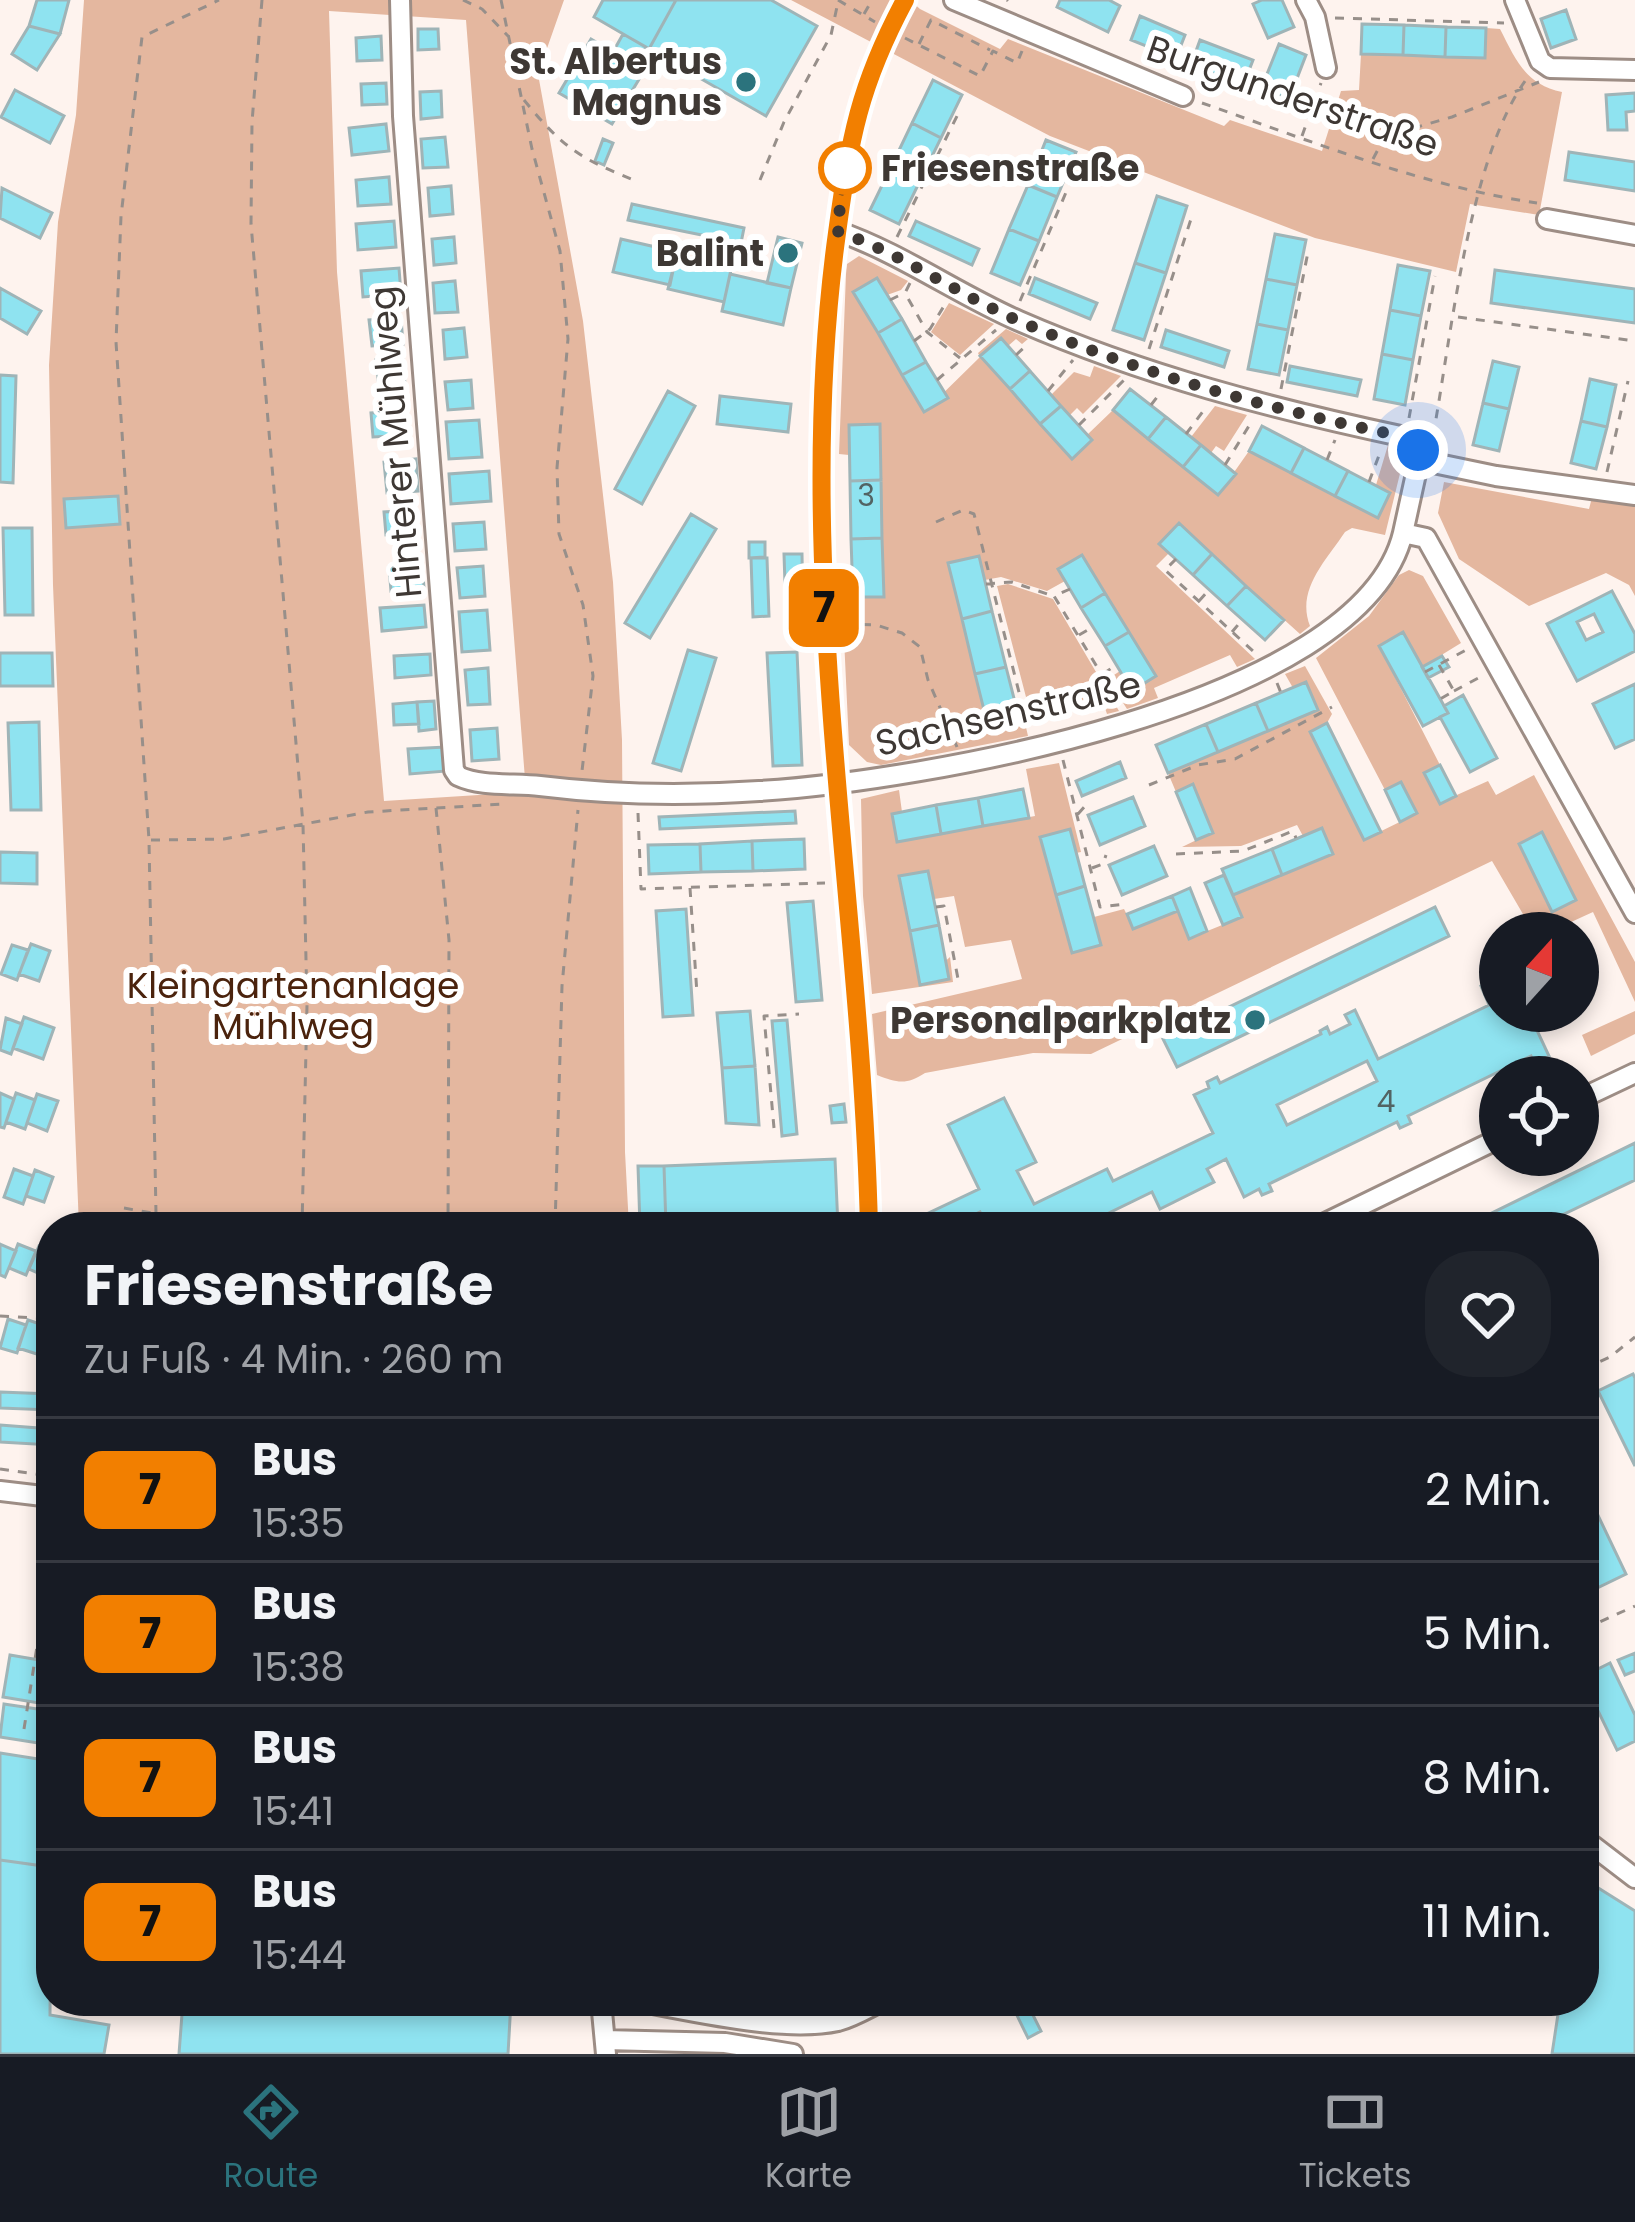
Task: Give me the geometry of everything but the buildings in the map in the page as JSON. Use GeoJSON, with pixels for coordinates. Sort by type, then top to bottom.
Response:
{"type":"FeatureCollection","features":[{"type":"Feature","properties":{"kind":"street","name":"Hinterer Mühlweg"},"geometry":{"type":"LineString","coordinates":[[400,0],[403,116],[454,770],[466,780],[569,789]]}},
{"type":"Feature","properties":{"kind":"street"},"geometry":{"type":"LineString","coordinates":[[869,1212],[866,1125],[824,624],[823,381],[826,302],[854,121],[873,64],[905,0]]}},
{"type":"Feature","properties":{"kind":"street","name":"Burgunderstraße"},"geometry":{"type":"LineString","coordinates":[[954,0],[1183,96]]}},
{"type":"Feature","properties":{"kind":"street"},"geometry":{"type":"LineString","coordinates":[[997,21],[1008,1]]}},
{"type":"Feature","properties":{"kind":"street"},"geometry":{"type":"LineString","coordinates":[[1310,9],[1326,68]]}},
{"type":"Feature","properties":{"kind":"street"},"geometry":{"type":"LineString","coordinates":[[1519,9],[1540,62],[1565,71],[1635,70]]}},
{"type":"Feature","properties":{"kind":"street"},"geometry":{"type":"LineString","coordinates":[[1549,212],[1635,235]]}},
{"type":"Feature","properties":{"kind":"street"},"geometry":{"type":"LineString","coordinates":[[837,231],[1013,319],[1140,367],[1407,445],[1602,491],[1635,494]]}},
{"type":"Feature","properties":{"kind":"street","name":"Sachsenstraße"},"geometry":{"type":"LineString","coordinates":[[569,789],[638,794],[836,784],[964,763],[1058,741],[1222,689],[1270,666],[1349,614],[1369,594],[1399,546],[1407,445]]}},
{"type":"Feature","properties":{"kind":"street"},"geometry":{"type":"LineString","coordinates":[[1402,532],[1426,538],[1635,913]]}},
{"type":"Feature","properties":{"kind":"street"},"geometry":{"type":"LineString","coordinates":[[1599,1090],[1635,1072]]}},
{"type":"Feature","properties":{"kind":"street"},"geometry":{"type":"LineString","coordinates":[[1368,1212],[1479,1150]]}},
{"type":"Feature","properties":{"kind":"street"},"geometry":{"type":"LineString","coordinates":[[0,1491],[36,1495]]}},
{"type":"Feature","properties":{"kind":"street"},"geometry":{"type":"LineString","coordinates":[[1599,1850],[1635,1878]]}},
{"type":"Feature","properties":{"kind":"street"},"geometry":{"type":"LineString","coordinates":[[603,2016],[606,2047],[724,2042],[793,2054]]}},
{"type":"Feature","properties":{"kind":"street"},"geometry":{"type":"LineString","coordinates":[[724,2016],[821,2024],[853,2016]]}},
{"type":"Feature","properties":{"kind":"path"},"geometry":{"type":"LineString","coordinates":[[156,1212],[149,840],[116,342],[121,216],[142,37],[219,0]]}},
{"type":"Feature","properties":{"kind":"path"},"geometry":{"type":"LineString","coordinates":[[262,0],[252,122],[251,224],[303,824],[307,1005],[302,1212]]}},
{"type":"Feature","properties":{"kind":"path"},"geometry":{"type":"LineString","coordinates":[[463,0],[482,9],[509,38]]}},
{"type":"Feature","properties":{"kind":"path"},"geometry":{"type":"LineString","coordinates":[[501,0],[560,251],[568,339],[557,468],[559,534],[583,605],[593,676],[569,789],[555,1212]]}},
{"type":"Feature","properties":{"kind":"path"},"geometry":{"type":"LineString","coordinates":[[760,180],[784,122],[830,35],[838,0],[980,76],[993,51]]}},
{"type":"Feature","properties":{"kind":"path"},"geometry":{"type":"LineString","coordinates":[[864,15],[872,0]]}},
{"type":"Feature","properties":{"kind":"path"},"geometry":{"type":"LineString","coordinates":[[1310,9],[1496,25],[1519,9]]}},
{"type":"Feature","properties":{"kind":"path"},"geometry":{"type":"LineString","coordinates":[[919,45],[931,20],[1017,63],[1031,34]]}},
{"type":"Feature","properties":{"kind":"path"},"geometry":{"type":"LineString","coordinates":[[1407,445],[1431,448],[1478,194],[1518,90],[1540,62]]}},
{"type":"Feature","properties":{"kind":"path"},"geometry":{"type":"LineString","coordinates":[[1301,138],[1326,68]]}},
{"type":"Feature","properties":{"kind":"path"},"geometry":{"type":"LineString","coordinates":[[1372,161],[1382,142],[1393,134],[1453,118],[1565,71]]}},
{"type":"Feature","properties":{"kind":"path"},"geometry":{"type":"LineString","coordinates":[[520,95],[558,142],[636,181]]}},
{"type":"Feature","properties":{"kind":"path","name":"Burgunderstraße"},"geometry":{"type":"LineString","coordinates":[[1183,96],[1372,161],[1549,212]]}},
{"type":"Feature","properties":{"kind":"path"},"geometry":{"type":"LineString","coordinates":[[888,254],[961,108]]}},
{"type":"Feature","properties":{"kind":"path"},"geometry":{"type":"LineString","coordinates":[[937,380],[1013,319],[1078,164]]}},
{"type":"Feature","properties":{"kind":"path"},"geometry":{"type":"LineString","coordinates":[[1078,425],[1140,367],[1191,219]]}},
{"type":"Feature","properties":{"kind":"path"},"geometry":{"type":"LineString","coordinates":[[1278,409],[1308,252]]}},
{"type":"Feature","properties":{"kind":"path"},"geometry":{"type":"LineString","coordinates":[[890,300],[905,293],[916,270]]}},
{"type":"Feature","properties":{"kind":"path"},"geometry":{"type":"LineString","coordinates":[[1369,482],[1407,445],[1435,276]]}},
{"type":"Feature","properties":{"kind":"path"},"geometry":{"type":"LineString","coordinates":[[914,341],[927,332],[954,289]]}},
{"type":"Feature","properties":{"kind":"path"},"geometry":{"type":"LineString","coordinates":[[905,293],[927,332],[962,360]]}},
{"type":"Feature","properties":{"kind":"path"},"geometry":{"type":"LineString","coordinates":[[1455,316],[1635,341]]}},
{"type":"Feature","properties":{"kind":"path"},"geometry":{"type":"LineString","coordinates":[[1048,391],[1071,366],[1079,346]]}},
{"type":"Feature","properties":{"kind":"path"},"geometry":{"type":"LineString","coordinates":[[1602,491],[1628,381]]}},
{"type":"Feature","properties":{"kind":"path"},"geometry":{"type":"LineString","coordinates":[[1186,434],[1217,392]]}},
{"type":"Feature","properties":{"kind":"path"},"geometry":{"type":"LineString","coordinates":[[1225,465],[1249,432],[1258,404]]}},
{"type":"Feature","properties":{"kind":"path"},"geometry":{"type":"LineString","coordinates":[[1327,460],[1342,424]]}},
{"type":"Feature","properties":{"kind":"path"},"geometry":{"type":"LineString","coordinates":[[936,522],[963,510],[974,514],[1016,694],[1033,746]]}},
{"type":"Feature","properties":{"kind":"path"},"geometry":{"type":"LineString","coordinates":[[1176,559],[1165,570],[1270,666]]}},
{"type":"Feature","properties":{"kind":"path"},"geometry":{"type":"LineString","coordinates":[[989,583],[1012,582],[1054,596],[1127,722]]}},
{"type":"Feature","properties":{"kind":"path"},"geometry":{"type":"LineString","coordinates":[[1054,596],[1070,589]]}},
{"type":"Feature","properties":{"kind":"path"},"geometry":{"type":"LineString","coordinates":[[1199,601],[1209,590]]}},
{"type":"Feature","properties":{"kind":"path"},"geometry":{"type":"LineString","coordinates":[[1232,632],[1243,620]]}},
{"type":"Feature","properties":{"kind":"path"},"geometry":{"type":"LineString","coordinates":[[824,624],[877,625],[902,633],[920,647],[928,680],[964,763]]}},
{"type":"Feature","properties":{"kind":"path"},"geometry":{"type":"LineString","coordinates":[[1078,635],[1093,627]]}},
{"type":"Feature","properties":{"kind":"path"},"geometry":{"type":"LineString","coordinates":[[1425,673],[1482,641]]}},
{"type":"Feature","properties":{"kind":"path"},"geometry":{"type":"LineString","coordinates":[[1101,676],[1116,664]]}},
{"type":"Feature","properties":{"kind":"path"},"geometry":{"type":"LineString","coordinates":[[1439,665],[1454,691]]}},
{"type":"Feature","properties":{"kind":"path"},"geometry":{"type":"LineString","coordinates":[[1440,699],[1497,668]]}},
{"type":"Feature","properties":{"kind":"path"},"geometry":{"type":"LineString","coordinates":[[1149,785],[1198,765],[1234,758],[1333,707]]}},
{"type":"Feature","properties":{"kind":"path"},"geometry":{"type":"LineString","coordinates":[[1058,741],[1100,907],[1125,904]]}},
{"type":"Feature","properties":{"kind":"path"},"geometry":{"type":"LineString","coordinates":[[638,794],[641,889],[844,882]]}},
{"type":"Feature","properties":{"kind":"path"},"geometry":{"type":"LineString","coordinates":[[149,840],[224,839],[368,812],[507,804]]}},
{"type":"Feature","properties":{"kind":"path"},"geometry":{"type":"LineString","coordinates":[[1077,815],[1086,805]]}},
{"type":"Feature","properties":{"kind":"path"},"geometry":{"type":"LineString","coordinates":[[436,808],[449,940],[448,1212]]}},
{"type":"Feature","properties":{"kind":"path"},"geometry":{"type":"LineString","coordinates":[[1176,854],[1243,851],[1292,831],[1296,838]]}},
{"type":"Feature","properties":{"kind":"path"},"geometry":{"type":"LineString","coordinates":[[1243,851],[1247,859]]}},
{"type":"Feature","properties":{"kind":"path"},"geometry":{"type":"LineString","coordinates":[[1090,869],[1102,864],[1106,855]]}},
{"type":"Feature","properties":{"kind":"path"},"geometry":{"type":"LineString","coordinates":[[690,887],[697,994]]}},
{"type":"Feature","properties":{"kind":"path"},"geometry":{"type":"LineString","coordinates":[[935,907],[944,906],[959,984]]}},
{"type":"Feature","properties":{"kind":"path"},"geometry":{"type":"LineString","coordinates":[[942,942],[950,940]]}},
{"type":"Feature","properties":{"kind":"path"},"geometry":{"type":"LineString","coordinates":[[774,1128],[764,1016],[799,1014]]}},
{"type":"Feature","properties":{"kind":"path"},"geometry":{"type":"LineString","coordinates":[[124,1208],[145,1212]]}},
{"type":"Feature","properties":{"kind":"path"},"geometry":{"type":"LineString","coordinates":[[0,1316],[36,1318]]}},
{"type":"Feature","properties":{"kind":"path"},"geometry":{"type":"LineString","coordinates":[[1599,1362],[1635,1337]]}},
{"type":"Feature","properties":{"kind":"path"},"geometry":{"type":"LineString","coordinates":[[0,1469],[36,1474]]}},
{"type":"Feature","properties":{"kind":"path"},"geometry":{"type":"LineString","coordinates":[[1599,1622],[1635,1606]]}},
{"type":"Feature","properties":{"kind":"path"},"geometry":{"type":"LineString","coordinates":[[24,1729],[36,1653]]}},
{"type":"Feature","properties":{"kind":"green space","name":"Kleingartenanlage Mühlweg"},"geometry":{"type":"Polygon","coordinates":[[[84,0],[564,0],[538,74],[583,321],[613,582],[622,740],[628,1212],[78,1212],[53,585],[49,365],[58,222],[76,115],[84,0]],[[329,11],[337,272],[384,801],[526,792],[466,20],[329,11]]]}},
{"type":"Feature","properties":{"kind":"green space"},"geometry":{"type":"Polygon","coordinates":[[[791,0],[910,0],[1000,49],[1008,39],[1224,126],[1230,120],[1322,151],[1341,91],[1359,90],[1361,54],[1484,58],[1486,28],[1500,29],[1530,77],[1562,92],[1539,215],[1470,204],[1456,272],[1315,238],[1050,136],[791,0]]]}},
{"type":"Feature","properties":{"kind":"green space"},"geometry":{"type":"Polygon","coordinates":[[[859,256],[908,281],[901,290],[887,295],[877,278],[854,292],[924,412],[1006,329],[1028,339],[1022,344],[1016,339],[1008,346],[1000,338],[981,357],[1071,458],[1092,441],[1087,435],[1113,410],[1218,495],[1249,451],[1377,517],[1390,493],[1376,485],[1388,445],[1400,447],[1404,457],[1385,535],[1352,528],[1345,532],[1310,588],[1310,626],[1300,634],[1178,524],[1160,544],[1169,553],[1156,566],[1255,659],[1237,667],[1230,655],[1154,688],[1158,698],[1127,709],[1108,679],[1120,671],[1133,690],[1155,676],[1082,555],[1058,569],[1065,581],[1047,591],[1001,577],[985,580],[978,556],[949,563],[989,729],[1019,722],[1015,702],[1020,701],[1028,736],[881,765],[867,762],[849,745],[841,574],[852,575],[884,596],[880,424],[849,425],[849,455],[839,454],[847,264],[859,256]]]}},
{"type":"Feature","properties":{"kind":"green space"},"geometry":{"type":"Polygon","coordinates":[[[949,303],[994,324],[960,355],[931,332],[949,303]]]}},
{"type":"Feature","properties":{"kind":"green space"},"geometry":{"type":"Polygon","coordinates":[[[1094,366],[1121,376],[1083,414],[1077,408],[1070,415],[1051,395],[1074,372],[1090,377],[1094,366]]]}},
{"type":"Feature","properties":{"kind":"green space"},"geometry":{"type":"Polygon","coordinates":[[[1215,406],[1247,415],[1224,451],[1216,446],[1211,453],[1191,437],[1215,406]]]}},
{"type":"Feature","properties":{"kind":"green space"},"geometry":{"type":"Polygon","coordinates":[[[1444,482],[1589,509],[1594,490],[1635,495],[1635,596],[1629,585],[1606,573],[1529,606],[1459,559],[1438,513],[1444,482]]]}},
{"type":"Feature","properties":{"kind":"green space"},"geometry":{"type":"Polygon","coordinates":[[[1409,570],[1423,576],[1461,643],[1422,667],[1403,633],[1379,646],[1440,765],[1424,773],[1439,803],[1488,781],[1496,795],[1534,775],[1635,962],[1635,1002],[1599,925],[1599,912],[1522,912],[1492,861],[1091,1054],[1033,1053],[925,1073],[907,1081],[877,1075],[872,1014],[1022,979],[1011,940],[965,947],[954,896],[934,899],[928,871],[900,877],[920,984],[950,957],[953,982],[872,994],[861,799],[899,790],[902,812],[892,814],[897,842],[1035,816],[1026,769],[1059,763],[1081,852],[1076,853],[1069,829],[1041,837],[1072,953],[1101,945],[1094,917],[1124,909],[1134,929],[1178,911],[1190,938],[1242,917],[1233,895],[1332,854],[1322,828],[1303,836],[1297,825],[1241,846],[1182,847],[1213,832],[1193,785],[1176,792],[1168,773],[1317,711],[1306,683],[1293,688],[1285,674],[1305,666],[1332,714],[1327,723],[1310,732],[1365,839],[1416,814],[1401,783],[1385,790],[1316,658],[1369,616],[1399,575],[1409,570]]]}},
{"type":"Feature","properties":{"kind":"green space"},"geometry":{"type":"Polygon","coordinates":[[[1008,584],[1053,599],[1119,711],[1107,714],[1102,699],[1049,715],[1040,693],[1026,697],[997,586],[1008,584]]]}},
{"type":"Feature","properties":{"kind":"green space"},"geometry":{"type":"Polygon","coordinates":[[[1635,1011],[1635,1034],[1591,1056],[1582,1035],[1599,1032],[1599,1027],[1635,1011]]]}},
{"type":"Feature","properties":{"kind":"bus line","name":"7"},"geometry":{"type":"LineString","coordinates":[[869,1212],[866,1125],[824,624],[822,401],[826,302],[848,146],[873,64],[905,0]]}},
{"type":"Feature","properties":{"kind":"place","name":"St. Albertus Magnus"},"geometry":{"type":"Point","coordinates":[746,82]}},
{"type":"Feature","properties":{"kind":"place","name":"Friesenstraße"},"geometry":{"type":"Point","coordinates":[845,168]}},
{"type":"Feature","properties":{"kind":"place","name":"Balint"},"geometry":{"type":"Point","coordinates":[788,253]}},
{"type":"Feature","properties":{"kind":"place","name":"Personalparkplatz"},"geometry":{"type":"Point","coordinates":[1255,1020]}},
{"type":"Feature","properties":{"kind":"route"},"geometry":{"type":"LineString","coordinates":[[845,168],[837,231],[1013,319],[1217,392],[1406,437],[1418,450]]}}]}
